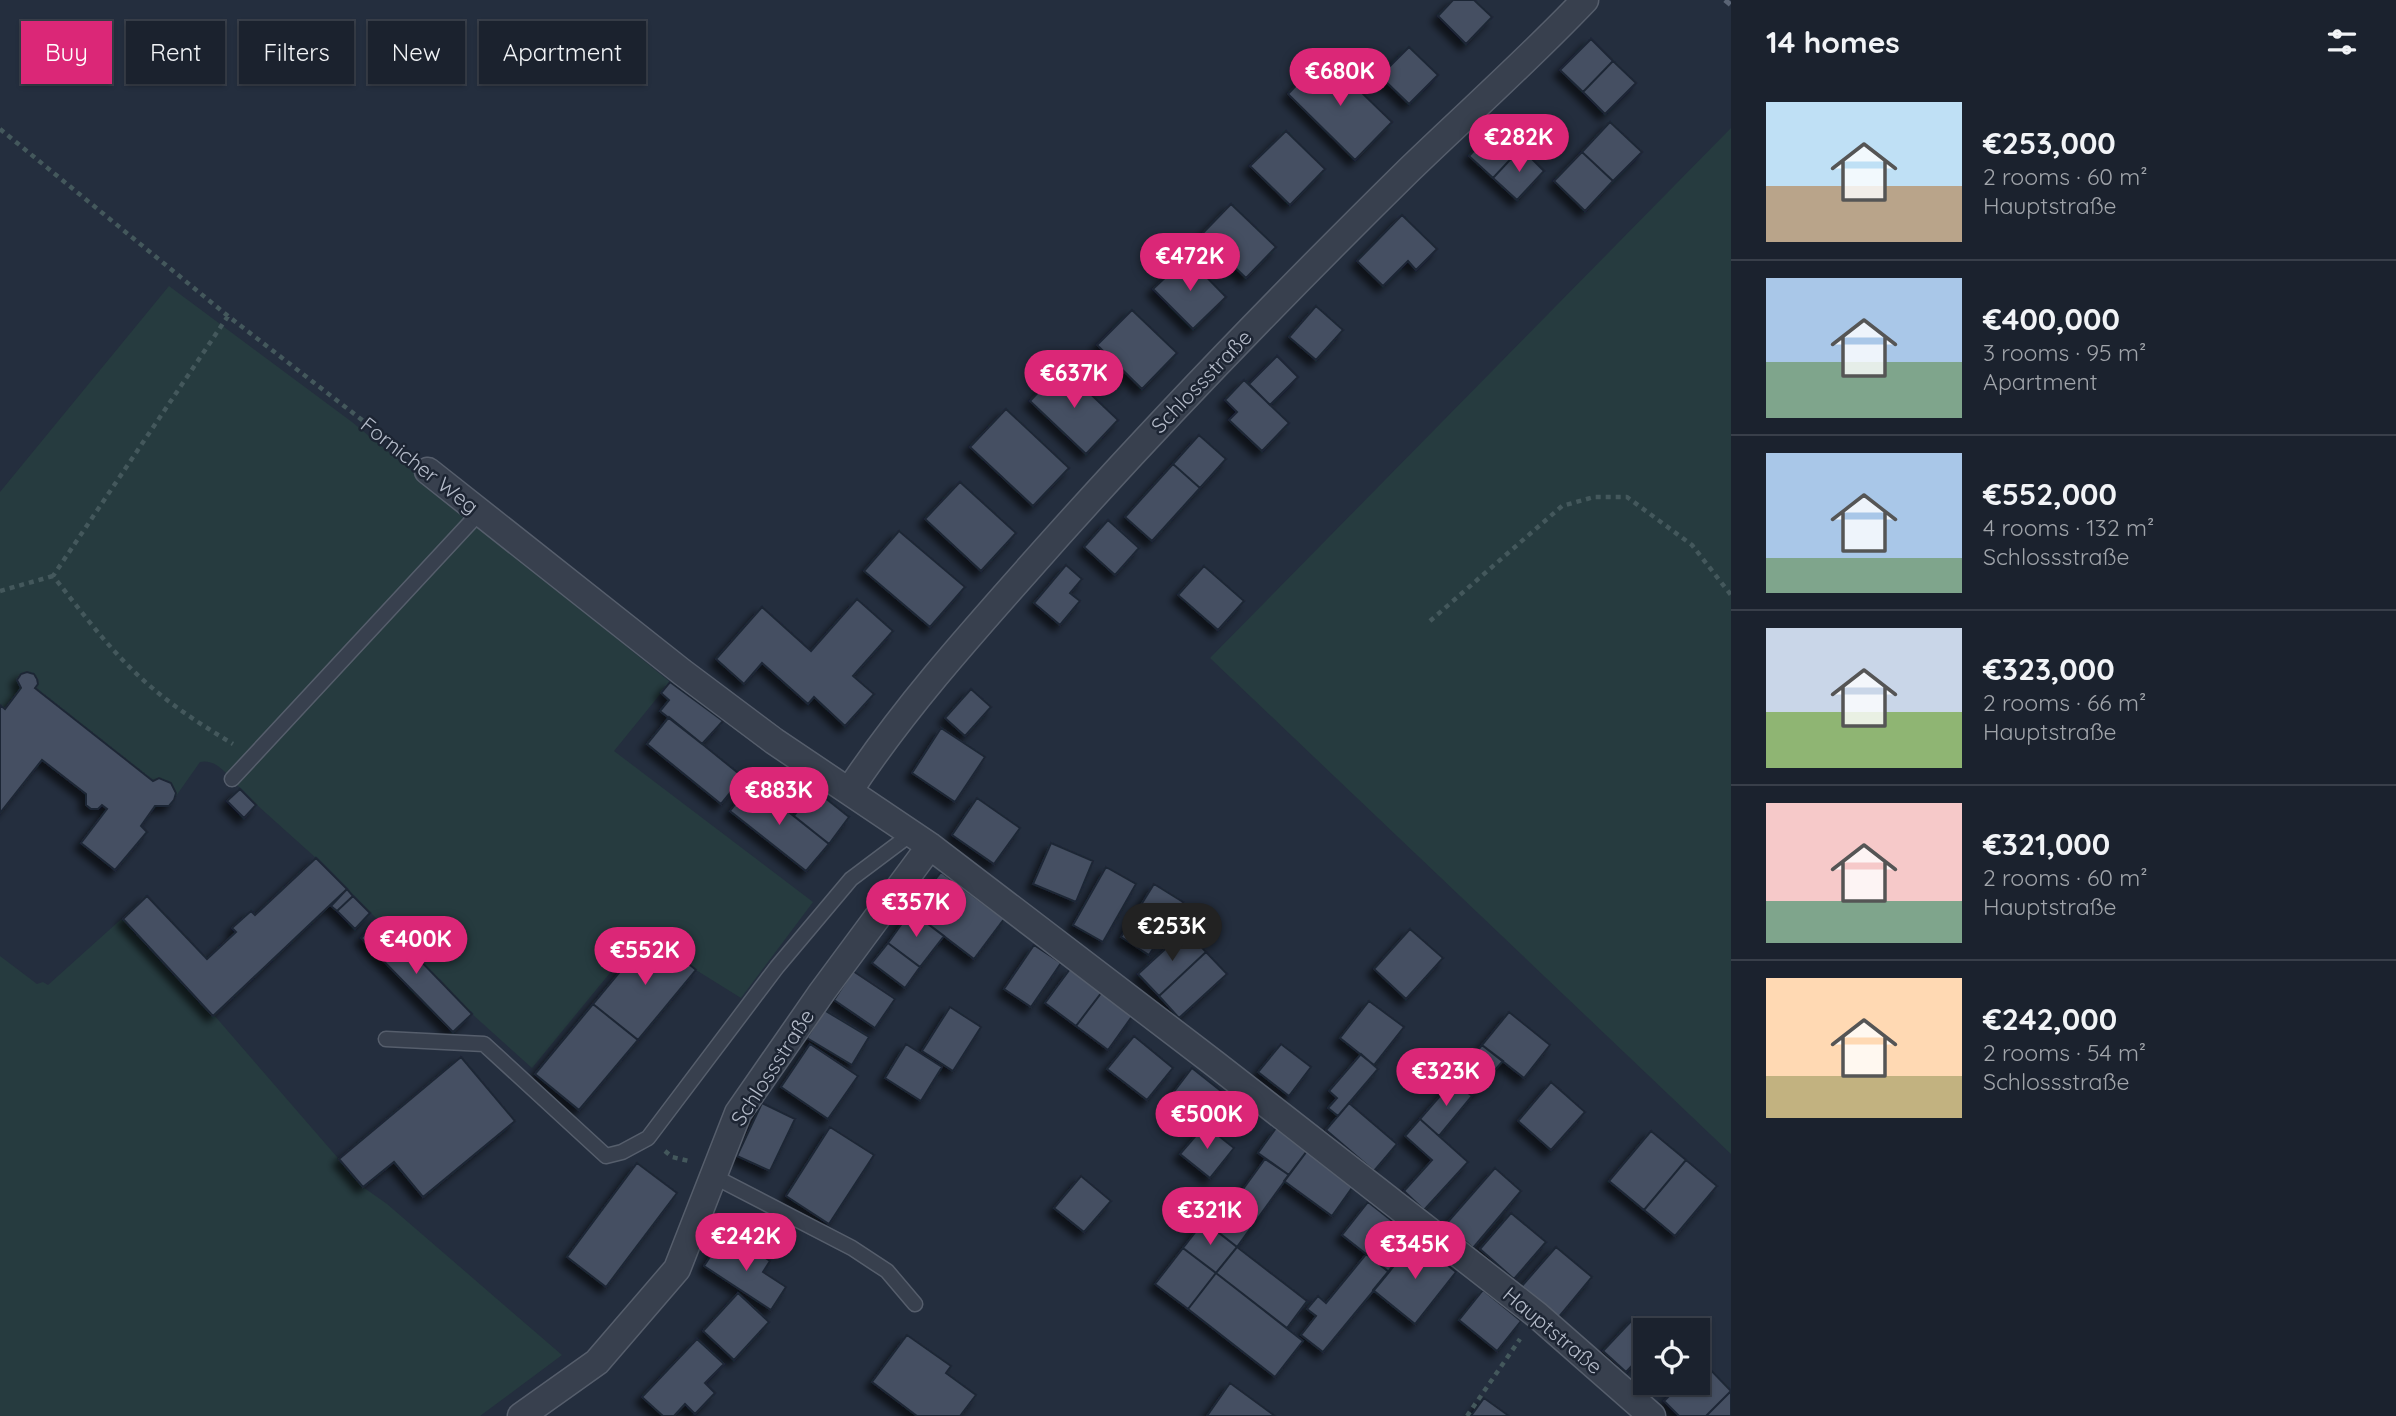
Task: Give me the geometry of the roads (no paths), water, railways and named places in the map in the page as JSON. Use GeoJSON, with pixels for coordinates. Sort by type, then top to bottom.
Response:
{"type":"FeatureCollection","features":[{"type":"Feature","properties":{"kind":"street","name":"Schlossstraße"},"geometry":{"type":"LineString","coordinates":[[849,791],[876,750],[949,658],[1165,418],[1345,234],[1585,0]]}},
{"type":"Feature","properties":{"kind":"street","name":"Fornicher Weg"},"geometry":{"type":"LineString","coordinates":[[428,471],[682,672],[774,741],[849,791]]}},
{"type":"Feature","properties":{"kind":"street","name":"Hauptstraße"},"geometry":{"type":"LineString","coordinates":[[849,791],[921,840],[1537,1315],[1638,1408]]}},
{"type":"Feature","properties":{"kind":"street","name":"Schlossstraße"},"geometry":{"type":"LineString","coordinates":[[521,1416],[597,1362],[677,1269],[738,1113],[822,992],[921,840]]}},
{"type":"Feature","properties":{"kind":"lane"},"geometry":{"type":"LineString","coordinates":[[232,779],[480,512]]}},
{"type":"Feature","properties":{"kind":"lane"},"geometry":{"type":"LineString","coordinates":[[386,1039],[484,1044],[606,1156],[622,1152],[648,1138],[777,967],[851,879],[921,840]]}},
{"type":"Feature","properties":{"kind":"lane"},"geometry":{"type":"LineString","coordinates":[[713,1176],[852,1248],[887,1270],[915,1304]]}},
{"type":"Feature","properties":{"kind":"railway"},"geometry":{"type":"LineString","coordinates":[[1725,0],[1731,5]]}}]}
